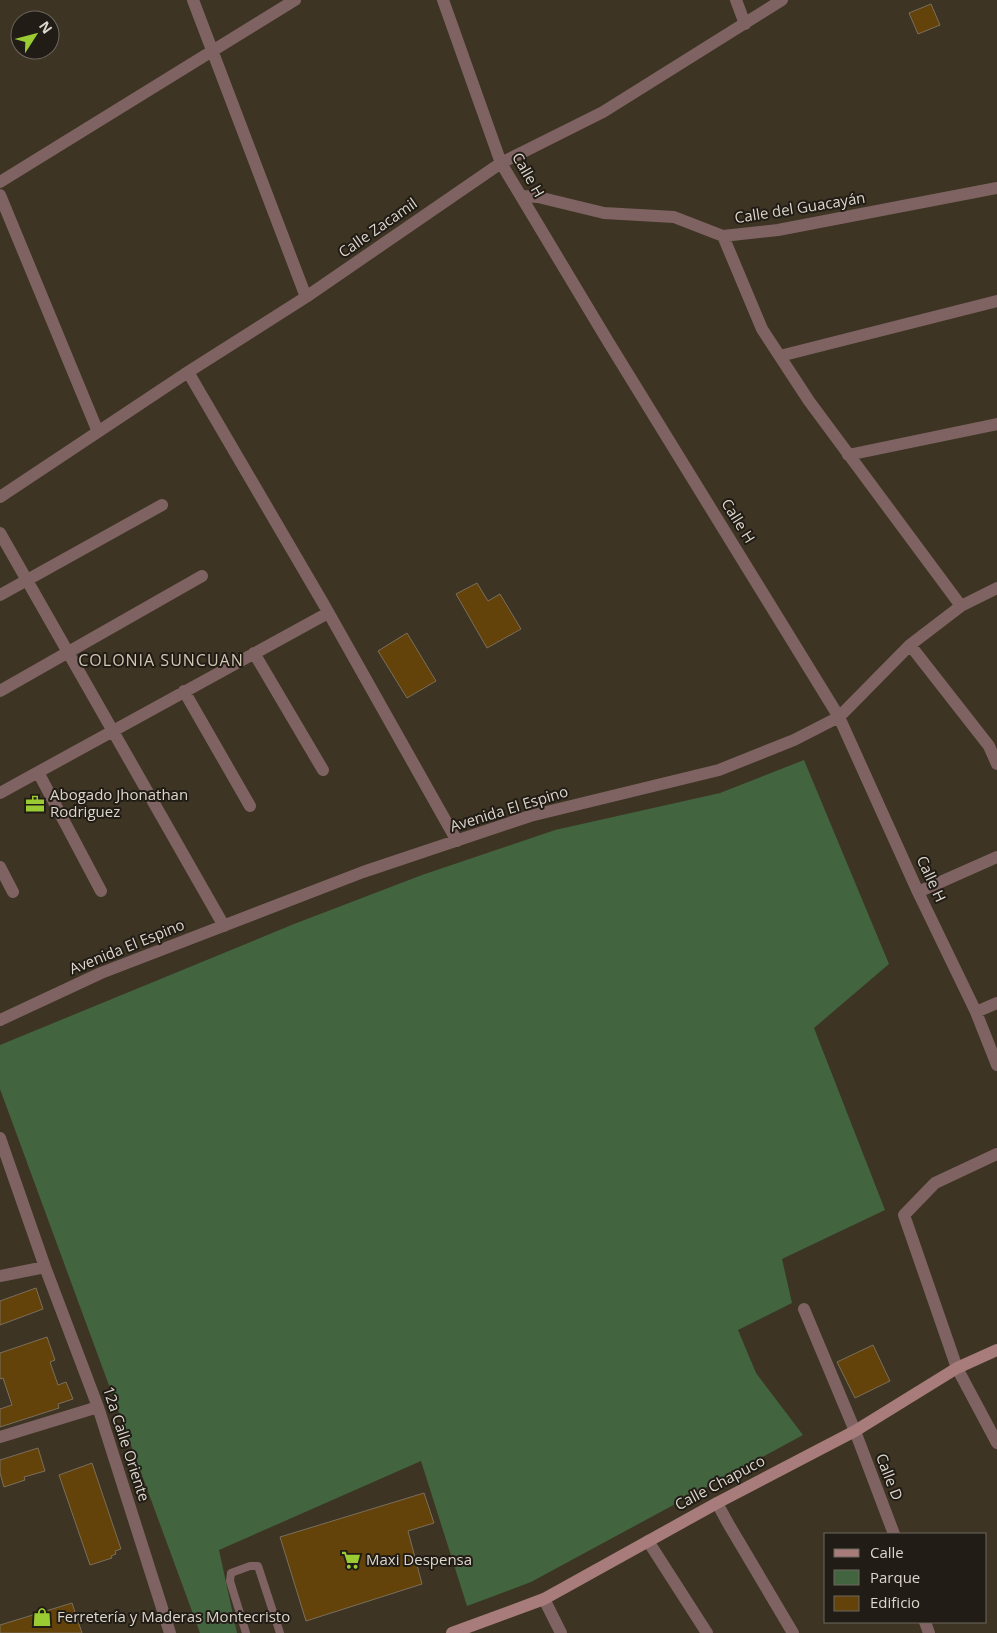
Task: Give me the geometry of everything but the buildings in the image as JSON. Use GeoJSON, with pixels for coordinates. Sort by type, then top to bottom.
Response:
{"type":"FeatureCollection","features":[{"type":"Feature","properties":{"kind":"street"},"geometry":{"type":"LineString","coordinates":[[193,0],[306,297]]}},
{"type":"Feature","properties":{"kind":"street"},"geometry":{"type":"LineString","coordinates":[[0,182],[294,0]]}},
{"type":"Feature","properties":{"kind":"street","name":"Calle H"},"geometry":{"type":"LineString","coordinates":[[443,0],[501,163],[614,352],[839,717],[918,892],[976,1012],[997,1065]]}},
{"type":"Feature","properties":{"kind":"street"},"geometry":{"type":"LineString","coordinates":[[736,0],[745,24]]}},
{"type":"Feature","properties":{"kind":"street","name":"Calle Zacamil"},"geometry":{"type":"LineString","coordinates":[[0,497],[188,372],[306,297],[501,163],[603,112],[782,0]]}},
{"type":"Feature","properties":{"kind":"street","name":"Calle del Guacayán"},"geometry":{"type":"LineString","coordinates":[[521,196],[538,197],[604,213],[674,218],[723,236],[778,230],[997,188]]}},
{"type":"Feature","properties":{"kind":"street"},"geometry":{"type":"LineString","coordinates":[[0,195],[98,432]]}},
{"type":"Feature","properties":{"kind":"street"},"geometry":{"type":"LineString","coordinates":[[723,236],[762,329],[809,401],[961,606]]}},
{"type":"Feature","properties":{"kind":"street"},"geometry":{"type":"LineString","coordinates":[[780,356],[997,301]]}},
{"type":"Feature","properties":{"kind":"street"},"geometry":{"type":"LineString","coordinates":[[188,372],[458,841]]}},
{"type":"Feature","properties":{"kind":"street"},"geometry":{"type":"LineString","coordinates":[[848,455],[997,424]]}},
{"type":"Feature","properties":{"kind":"street"},"geometry":{"type":"LineString","coordinates":[[0,595],[162,505]]}},
{"type":"Feature","properties":{"kind":"street"},"geometry":{"type":"LineString","coordinates":[[0,532],[224,926]]}},
{"type":"Feature","properties":{"kind":"street"},"geometry":{"type":"LineString","coordinates":[[0,692],[202,576]]}},
{"type":"Feature","properties":{"kind":"street","name":"Avenida El Espino"},"geometry":{"type":"LineString","coordinates":[[0,1020],[101,974],[363,872],[530,816],[719,770],[794,740],[839,717],[910,645],[961,606],[997,588]]}},
{"type":"Feature","properties":{"kind":"street"},"geometry":{"type":"LineString","coordinates":[[0,793],[328,613]]}},
{"type":"Feature","properties":{"kind":"street"},"geometry":{"type":"LineString","coordinates":[[910,645],[989,746],[997,764]]}},
{"type":"Feature","properties":{"kind":"street"},"geometry":{"type":"LineString","coordinates":[[254,654],[323,770]]}},
{"type":"Feature","properties":{"kind":"street"},"geometry":{"type":"LineString","coordinates":[[184,691],[250,806]]}},
{"type":"Feature","properties":{"kind":"street"},"geometry":{"type":"LineString","coordinates":[[38,772],[100,892]]}},
{"type":"Feature","properties":{"kind":"street"},"geometry":{"type":"LineString","coordinates":[[918,892],[997,857]]}},
{"type":"Feature","properties":{"kind":"street"},"geometry":{"type":"LineString","coordinates":[[0,867],[13,892]]}},
{"type":"Feature","properties":{"kind":"street"},"geometry":{"type":"LineString","coordinates":[[976,1012],[997,1004]]}},
{"type":"Feature","properties":{"kind":"street","name":"12a Calle Oriente"},"geometry":{"type":"LineString","coordinates":[[0,1138],[45,1267],[98,1407],[170,1633]]}},
{"type":"Feature","properties":{"kind":"street"},"geometry":{"type":"LineString","coordinates":[[997,1154],[935,1183],[904,1215],[957,1368],[997,1443]]}},
{"type":"Feature","properties":{"kind":"street"},"geometry":{"type":"LineString","coordinates":[[0,1276],[45,1267]]}},
{"type":"Feature","properties":{"kind":"street","name":"Calle D"},"geometry":{"type":"LineString","coordinates":[[804,1309],[855,1431],[894,1533]]}},
{"type":"Feature","properties":{"kind":"street","name":"Calle Chapuco"},"geometry":{"type":"LineString","coordinates":[[452,1633],[544,1599],[718,1503],[855,1431],[957,1368],[997,1350]]}},
{"type":"Feature","properties":{"kind":"street"},"geometry":{"type":"LineString","coordinates":[[0,1437],[98,1407]]}},
{"type":"Feature","properties":{"kind":"street"},"geometry":{"type":"LineString","coordinates":[[718,1503],[793,1633]]}},
{"type":"Feature","properties":{"kind":"street"},"geometry":{"type":"LineString","coordinates":[[648,1541],[707,1633]]}},
{"type":"Feature","properties":{"kind":"street"},"geometry":{"type":"LineString","coordinates":[[544,1599],[561,1633]]}},
{"type":"Feature","properties":{"kind":"lane"},"geometry":{"type":"LineString","coordinates":[[246,1633],[230,1581],[232,1573],[250,1566],[258,1566],[280,1633]]}},
{"type":"Feature","properties":{"kind":"green space"},"geometry":{"type":"Polygon","coordinates":[[[804,760],[889,964],[814,1028],[885,1210],[782,1259],[792,1303],[738,1330],[756,1373],[803,1435],[531,1582],[467,1606],[421,1461],[219,1550],[237,1633],[200,1633],[0,1089],[0,1045],[294,924],[422,875],[555,830],[720,793],[804,760]]]}},
{"type":"Feature","properties":{"kind":"place","name":"Abogado Jhonathan Rodriguez"},"geometry":{"type":"Point","coordinates":[35,804]}},
{"type":"Feature","properties":{"kind":"place","name":"Maxi Despensa"},"geometry":{"type":"Point","coordinates":[351,1560]}},
{"type":"Feature","properties":{"kind":"place","name":"Ferretería y Maderas Montecristo"},"geometry":{"type":"Point","coordinates":[42,1617]}},
{"type":"Feature","properties":{"kind":"district","name":"COLONIA SUNCUAN"},"geometry":{"type":"Point","coordinates":[161,660]}}]}
